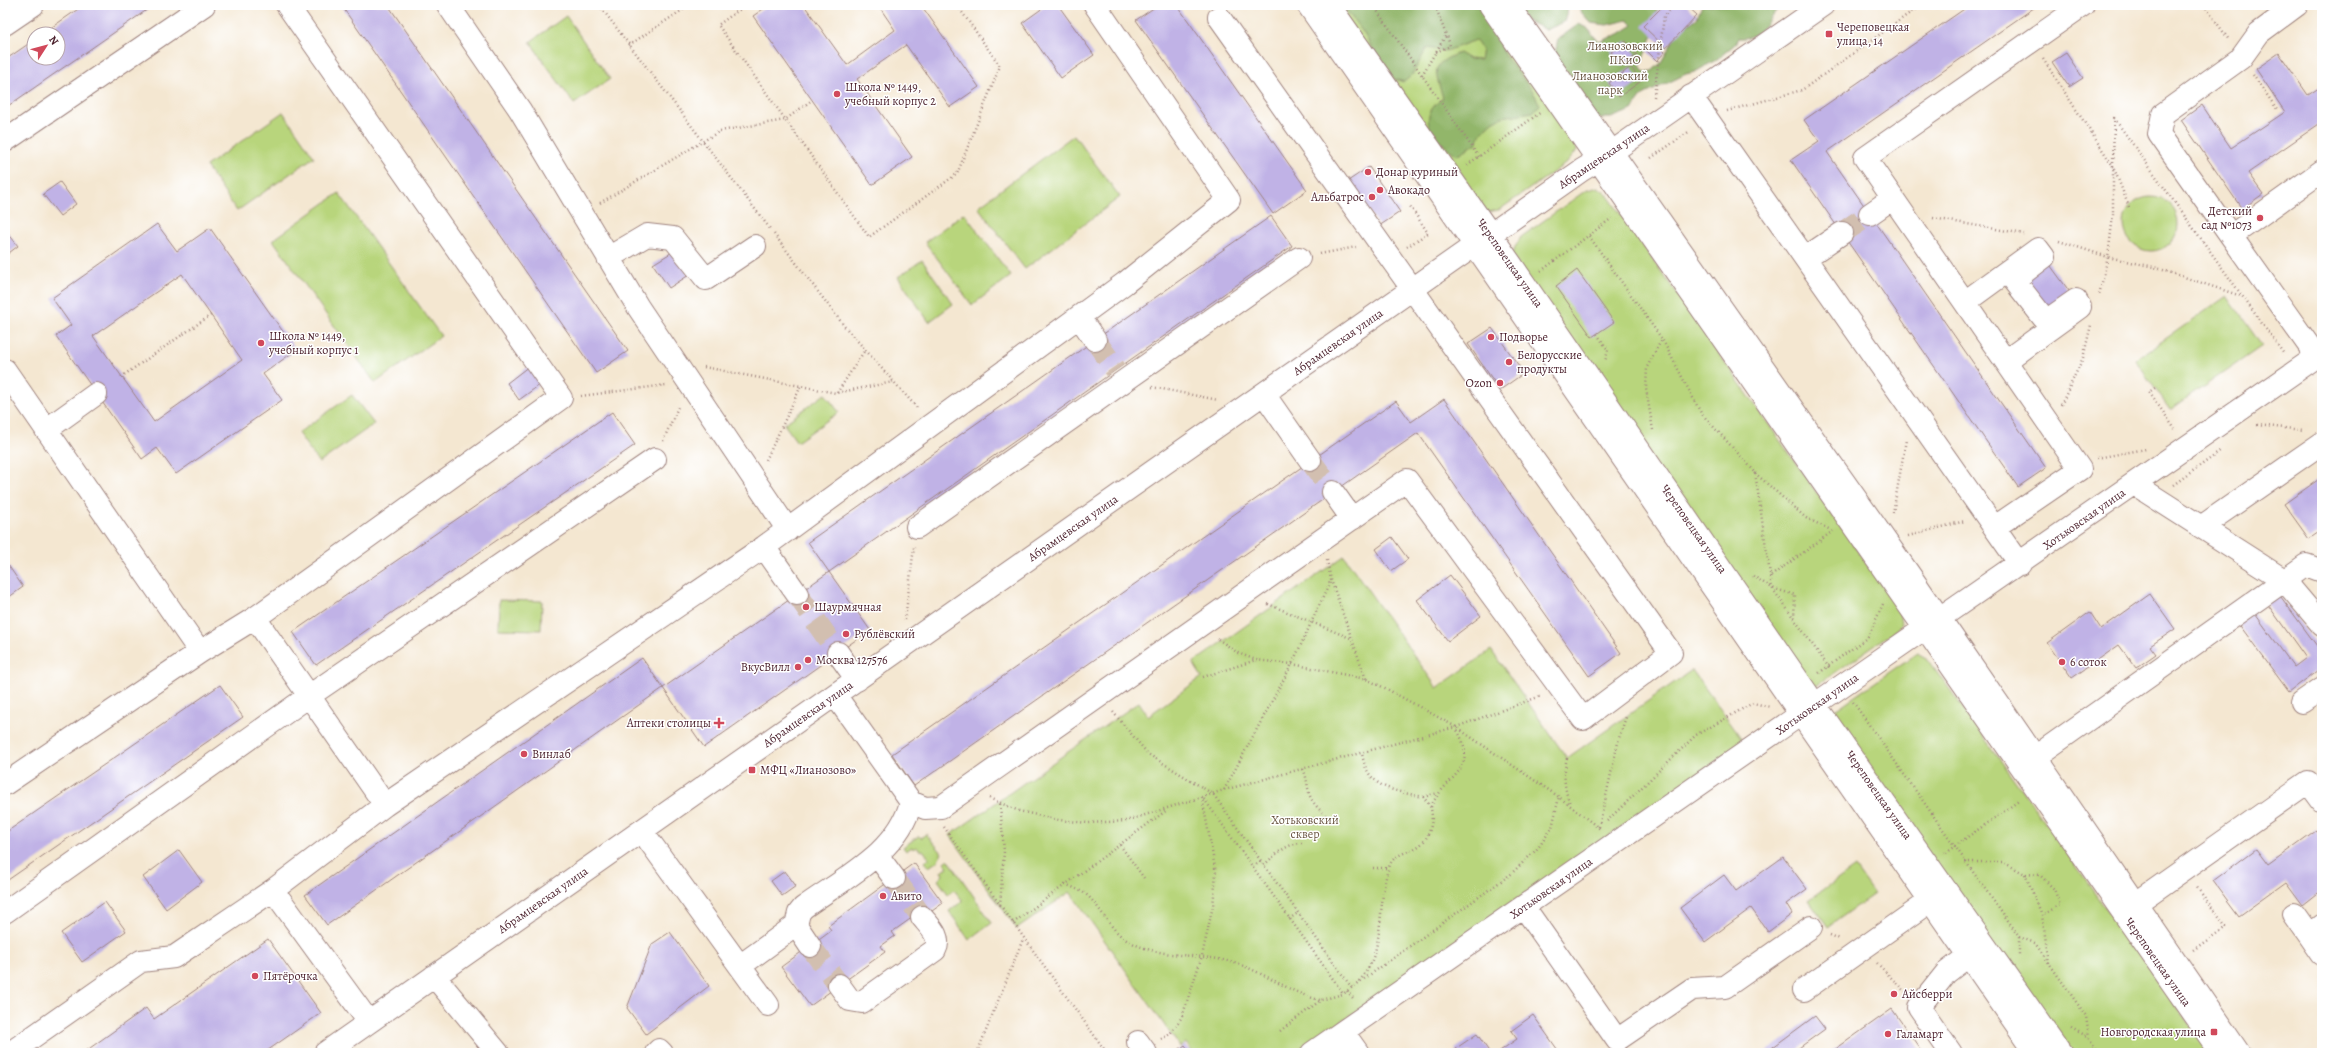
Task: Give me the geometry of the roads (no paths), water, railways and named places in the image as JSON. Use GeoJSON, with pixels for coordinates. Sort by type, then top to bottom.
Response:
{"type":"FeatureCollection","features":[{"type":"Feature","properties":{"kind":"street"},"geometry":{"type":"LineString","coordinates":[[5,24],[32,5]]}},
{"type":"Feature","properties":{"kind":"street"},"geometry":{"type":"LineString","coordinates":[[5,141],[204,5]]}},
{"type":"Feature","properties":{"kind":"street"},"geometry":{"type":"LineString","coordinates":[[5,784],[200,652],[255,618],[561,398],[286,5]]}},
{"type":"Feature","properties":{"kind":"street"},"geometry":{"type":"LineString","coordinates":[[448,5],[520,110],[638,307],[695,375],[756,483],[788,530]]}},
{"type":"Feature","properties":{"kind":"street"},"geometry":{"type":"LineString","coordinates":[[10,1053],[141,961],[174,957],[273,890],[384,805],[764,547],[1078,317],[1229,200],[1095,5]]}},
{"type":"Feature","properties":{"kind":"street","name":"Череповецкая улица"},"geometry":{"type":"LineString","coordinates":[[1308,5],[1484,240]]}},
{"type":"Feature","properties":{"kind":"street","name":"Череповецкая улица"},"geometry":{"type":"LineString","coordinates":[[1328,5],[1484,240],[1809,711],[2061,1053]]}},
{"type":"Feature","properties":{"kind":"street","name":"Череповецкая улица"},"geometry":{"type":"LineString","coordinates":[[1490,5],[1605,156],[1933,623],[2221,1053]]}},
{"type":"Feature","properties":{"kind":"street","name":"Череповецкая улица"},"geometry":{"type":"LineString","coordinates":[[1508,5],[1605,156]]}},
{"type":"Feature","properties":{"kind":"street","name":"Абрамцевская улица"},"geometry":{"type":"LineString","coordinates":[[324,1053],[1412,290],[1823,5]]}},
{"type":"Feature","properties":{"kind":"street"},"geometry":{"type":"LineString","coordinates":[[1991,522],[2080,469],[2007,360],[1865,158],[2083,5]]}},
{"type":"Feature","properties":{"kind":"street"},"geometry":{"type":"LineString","coordinates":[[2297,5],[2236,49],[2163,114],[2159,134],[2231,236],[2320,355]]}},
{"type":"Feature","properties":{"kind":"street"},"geometry":{"type":"LineString","coordinates":[[835,695],[911,802],[925,808],[941,807],[1407,480],[1583,719],[1671,654],[1219,17]]}},
{"type":"Feature","properties":{"kind":"street"},"geometry":{"type":"LineString","coordinates":[[1691,96],[2020,564]]}},
{"type":"Feature","properties":{"kind":"street"},"geometry":{"type":"LineString","coordinates":[[2231,236],[2322,171]]}},
{"type":"Feature","properties":{"kind":"street"},"geometry":{"type":"LineString","coordinates":[[1870,214],[1893,198]]}},
{"type":"Feature","properties":{"kind":"street"},"geometry":{"type":"LineString","coordinates":[[1806,258],[1842,233]]}},
{"type":"Feature","properties":{"kind":"street"},"geometry":{"type":"LineString","coordinates":[[608,258],[647,235],[673,238],[706,279],[755,246]]}},
{"type":"Feature","properties":{"kind":"street"},"geometry":{"type":"LineString","coordinates":[[1965,302],[2038,249],[2044,257],[2014,280],[2046,321],[2076,300],[2080,307],[2007,360]]}},
{"type":"Feature","properties":{"kind":"street"},"geometry":{"type":"LineString","coordinates":[[917,527],[1120,376],[1299,258]]}},
{"type":"Feature","properties":{"kind":"street"},"geometry":{"type":"LineString","coordinates":[[1078,317],[1095,340]]}},
{"type":"Feature","properties":{"kind":"street","name":"Хотьковская улица"},"geometry":{"type":"LineString","coordinates":[[1312,1053],[1809,711],[1933,623],[2320,355]]}},
{"type":"Feature","properties":{"kind":"street"},"geometry":{"type":"LineString","coordinates":[[5,370],[12,395],[46,430],[200,652]]}},
{"type":"Feature","properties":{"kind":"street"},"geometry":{"type":"LineString","coordinates":[[46,430],[96,394]]}},
{"type":"Feature","properties":{"kind":"street"},"geometry":{"type":"LineString","coordinates":[[1255,400],[1310,460]]}},
{"type":"Feature","properties":{"kind":"street"},"geometry":{"type":"LineString","coordinates":[[2201,527],[2315,437]]}},
{"type":"Feature","properties":{"kind":"street"},"geometry":{"type":"LineString","coordinates":[[5,912],[309,696],[656,459]]}},
{"type":"Feature","properties":{"kind":"street"},"geometry":{"type":"LineString","coordinates":[[2134,484],[2284,580],[2322,625]]}},
{"type":"Feature","properties":{"kind":"street"},"geometry":{"type":"LineString","coordinates":[[1333,492],[1352,519]]}},
{"type":"Feature","properties":{"kind":"street"},"geometry":{"type":"LineString","coordinates":[[764,547],[797,594]]}},
{"type":"Feature","properties":{"kind":"street"},"geometry":{"type":"LineString","coordinates":[[2035,758],[2306,565],[2322,571]]}},
{"type":"Feature","properties":{"kind":"street"},"geometry":{"type":"LineString","coordinates":[[255,618],[384,805]]}},
{"type":"Feature","properties":{"kind":"street","name":"Череповецкая улица"},"geometry":{"type":"LineString","coordinates":[[1933,623],[2035,758],[2239,1053]]}},
{"type":"Feature","properties":{"kind":"street"},"geometry":{"type":"LineString","coordinates":[[838,653],[857,680]]}},
{"type":"Feature","properties":{"kind":"street"},"geometry":{"type":"LineString","coordinates":[[2302,702],[2322,688]]}},
{"type":"Feature","properties":{"kind":"street","name":"Череповецкая улица"},"geometry":{"type":"LineString","coordinates":[[1809,711],[1930,901],[2036,1053]]}},
{"type":"Feature","properties":{"kind":"street"},"geometry":{"type":"LineString","coordinates":[[2135,904],[2308,782],[2322,801]]}},
{"type":"Feature","properties":{"kind":"street"},"geometry":{"type":"LineString","coordinates":[[740,966],[796,925],[799,913],[803,908],[877,854],[902,827],[911,802]]}},
{"type":"Feature","properties":{"kind":"street"},"geometry":{"type":"LineString","coordinates":[[642,831],[768,1005]]}},
{"type":"Feature","properties":{"kind":"street"},"geometry":{"type":"LineString","coordinates":[[877,854],[894,878]]}},
{"type":"Feature","properties":{"kind":"street"},"geometry":{"type":"LineString","coordinates":[[273,890],[369,1022]]}},
{"type":"Feature","properties":{"kind":"street"},"geometry":{"type":"LineString","coordinates":[[1804,990],[1930,901]]}},
{"type":"Feature","properties":{"kind":"street"},"geometry":{"type":"LineString","coordinates":[[1524,907],[1616,1046],[1692,989],[1725,987],[1811,927]]}},
{"type":"Feature","properties":{"kind":"street"},"geometry":{"type":"LineString","coordinates":[[2294,914],[2316,930],[2322,954]]}},
{"type":"Feature","properties":{"kind":"street"},"geometry":{"type":"LineString","coordinates":[[839,985],[850,1000],[862,1002],[935,950],[938,942],[937,936],[922,917]]}},
{"type":"Feature","properties":{"kind":"street"},"geometry":{"type":"LineString","coordinates":[[796,925],[810,946]]}},
{"type":"Feature","properties":{"kind":"street"},"geometry":{"type":"LineString","coordinates":[[1951,1053],[1919,1006],[1946,973],[1968,956]]}},
{"type":"Feature","properties":{"kind":"street"},"geometry":{"type":"LineString","coordinates":[[434,976],[498,1053]]}},
{"type":"Feature","properties":{"kind":"street"},"geometry":{"type":"LineString","coordinates":[[1343,1032],[1358,1053]]}},
{"type":"Feature","properties":{"kind":"street"},"geometry":{"type":"LineString","coordinates":[[656,1053],[659,1050],[662,1053]]}},
{"type":"Feature","properties":{"kind":"tunnel"},"geometry":{"type":"LineString","coordinates":[[1842,233],[1870,214]]}},
{"type":"Feature","properties":{"kind":"tunnel"},"geometry":{"type":"LineString","coordinates":[[1095,340],[1116,370]]}},
{"type":"Feature","properties":{"kind":"tunnel"},"geometry":{"type":"LineString","coordinates":[[1310,460],[1333,492]]}},
{"type":"Feature","properties":{"kind":"tunnel"},"geometry":{"type":"LineString","coordinates":[[797,594],[838,653]]}},
{"type":"Feature","properties":{"kind":"tunnel"},"geometry":{"type":"LineString","coordinates":[[894,878],[922,917]]}},
{"type":"Feature","properties":{"kind":"tunnel"},"geometry":{"type":"LineString","coordinates":[[810,946],[839,985]]}},
{"type":"Feature","properties":{"kind":"place","name":"Череповецкая улица, 14"},"geometry":{"type":"Point","coordinates":[1829,34]}},
{"type":"Feature","properties":{"kind":"place","name":"Школа № 1449, учебный корпус 2"},"geometry":{"type":"Point","coordinates":[837,94]}},
{"type":"Feature","properties":{"kind":"place","name":"Донар куриный"},"geometry":{"type":"Point","coordinates":[1368,172]}},
{"type":"Feature","properties":{"kind":"place","name":"Авокадо"},"geometry":{"type":"Point","coordinates":[1380,190]}},
{"type":"Feature","properties":{"kind":"place","name":"Альбатрос"},"geometry":{"type":"Point","coordinates":[1372,197]}},
{"type":"Feature","properties":{"kind":"place","name":"Детский сад №1073"},"geometry":{"type":"Point","coordinates":[2260,218]}},
{"type":"Feature","properties":{"kind":"place","name":"Подворье"},"geometry":{"type":"Point","coordinates":[1491,337]}},
{"type":"Feature","properties":{"kind":"place","name":"Школа № 1449, учебный корпус 1"},"geometry":{"type":"Point","coordinates":[261,343]}},
{"type":"Feature","properties":{"kind":"place","name":"Белорусские продукты"},"geometry":{"type":"Point","coordinates":[1509,362]}},
{"type":"Feature","properties":{"kind":"place","name":"Ozon"},"geometry":{"type":"Point","coordinates":[1500,383]}},
{"type":"Feature","properties":{"kind":"place","name":"Шаурмячная"},"geometry":{"type":"Point","coordinates":[806,607]}},
{"type":"Feature","properties":{"kind":"place","name":"Рублёвский"},"geometry":{"type":"Point","coordinates":[846,634]}},
{"type":"Feature","properties":{"kind":"place","name":"Москва 127576"},"geometry":{"type":"Point","coordinates":[808,660]}},
{"type":"Feature","properties":{"kind":"place","name":"6 соток"},"geometry":{"type":"Point","coordinates":[2062,662]}},
{"type":"Feature","properties":{"kind":"place","name":"ВкусВилл"},"geometry":{"type":"Point","coordinates":[798,667]}},
{"type":"Feature","properties":{"kind":"place","name":"Аптеки столицы"},"geometry":{"type":"Point","coordinates":[719,723]}},
{"type":"Feature","properties":{"kind":"place","name":"Винлаб"},"geometry":{"type":"Point","coordinates":[524,754]}},
{"type":"Feature","properties":{"kind":"place","name":"МФЦ «Лианозово»"},"geometry":{"type":"Point","coordinates":[752,770]}},
{"type":"Feature","properties":{"kind":"place","name":"Авито"},"geometry":{"type":"Point","coordinates":[883,896]}},
{"type":"Feature","properties":{"kind":"place","name":"Пятёрочка"},"geometry":{"type":"Point","coordinates":[255,976]}},
{"type":"Feature","properties":{"kind":"place","name":"Айсберри"},"geometry":{"type":"Point","coordinates":[1894,994]}},
{"type":"Feature","properties":{"kind":"place","name":"Новгородская улица"},"geometry":{"type":"Point","coordinates":[2214,1032]}},
{"type":"Feature","properties":{"kind":"place","name":"Галамарт"},"geometry":{"type":"Point","coordinates":[1888,1034]}},
{"type":"Feature","properties":{"kind":"park label","name":"Лианозовский ПКиО"},"geometry":{"type":"Point","coordinates":[1625,53]}},
{"type":"Feature","properties":{"kind":"park label","name":"Лианозовский парк"},"geometry":{"type":"Point","coordinates":[1610,83]}},
{"type":"Feature","properties":{"kind":"park label","name":"Хотьковский сквер"},"geometry":{"type":"Point","coordinates":[1305,827]}}]}
